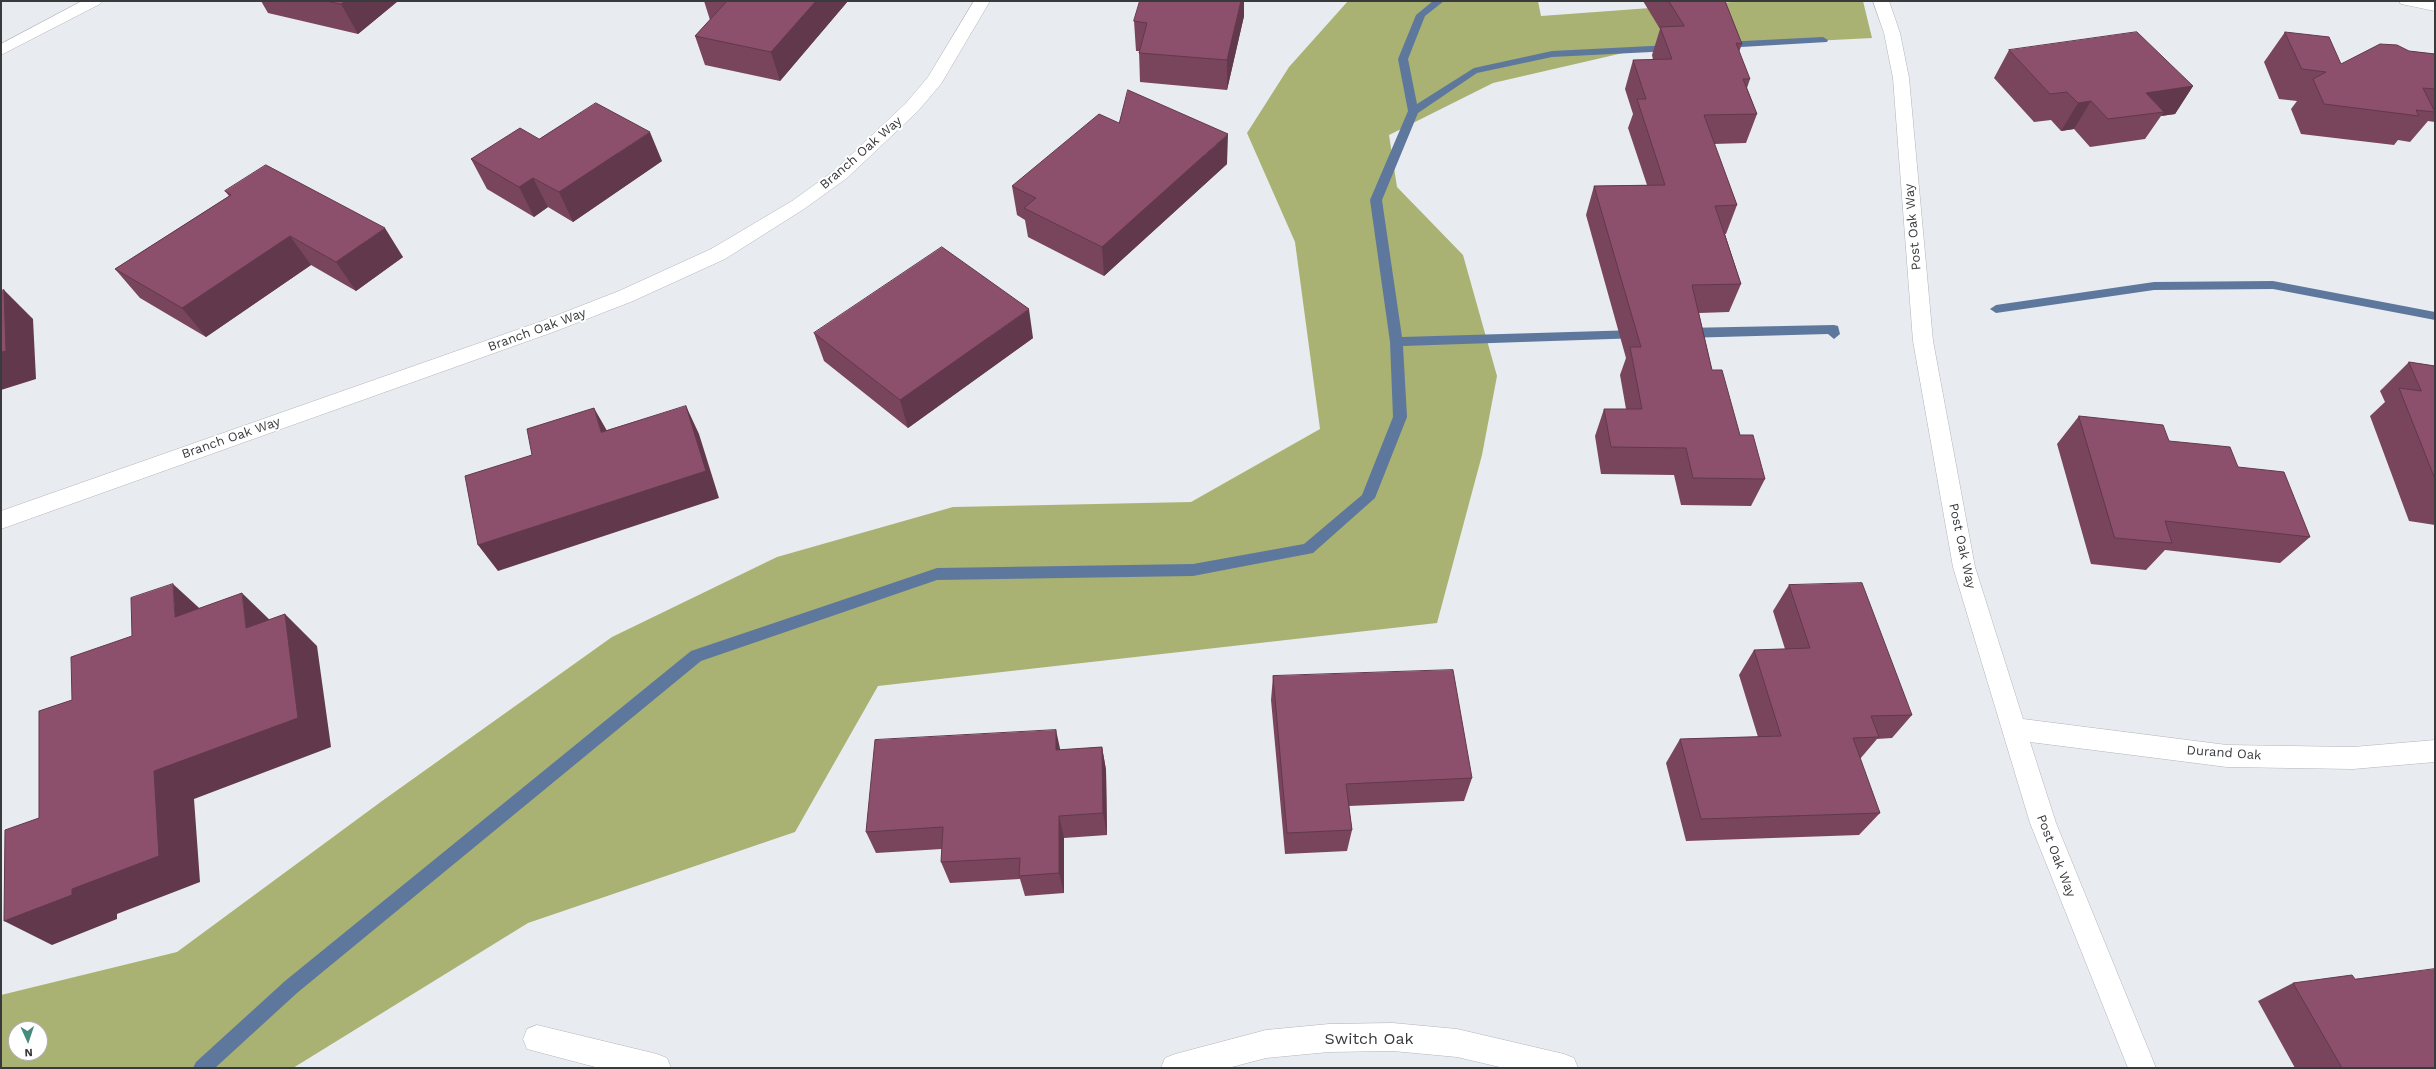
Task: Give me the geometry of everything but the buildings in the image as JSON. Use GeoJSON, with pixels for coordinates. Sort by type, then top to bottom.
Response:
{"type":"FeatureCollection","features":[{"type":"Feature","properties":{"kind":"street"},"geometry":{"type":"LineString","coordinates":[[1,50],[94,1]]}},
{"type":"Feature","properties":{"kind":"street","name":"Branch Oak Way"},"geometry":{"type":"LineString","coordinates":[[1,520],[549,326],[626,296],[718,254],[798,205],[841,174],[912,108],[935,80],[982,1]]}},
{"type":"Feature","properties":{"kind":"street","name":"Post Oak Way"},"geometry":{"type":"LineString","coordinates":[[1881,1],[1892,33],[1901,78],[1923,341],[1964,567],[2042,823],[2142,1068]]}},
{"type":"Feature","properties":{"kind":"street"},"geometry":{"type":"LineString","coordinates":[[2407,1],[2435,6]]}},
{"type":"Feature","properties":{"kind":"street","name":"Durand Oak"},"geometry":{"type":"LineString","coordinates":[[2013,729],[2227,756],[2353,758],[2435,752]]}},
{"type":"Feature","properties":{"kind":"street","name":"Switch Oak"},"geometry":{"type":"LineString","coordinates":[[1175,1068],[1266,1044],[1329,1038],[1393,1037],[1457,1043],[1564,1068]]}},
{"type":"Feature","properties":{"kind":"street"},"geometry":{"type":"LineString","coordinates":[[537,1039],[657,1068]]}},
{"type":"Feature","properties":{"kind":"green space"},"geometry":{"type":"Polygon","coordinates":[[[1348,1],[1538,1],[1541,16],[1746,1],[1863,1],[1872,38],[1636,50],[1493,83],[1389,135],[1397,187],[1463,255],[1497,376],[1482,455],[1437,623],[878,686],[795,832],[528,923],[293,1068],[1,1068],[1,995],[177,952],[382,801],[612,637],[777,557],[953,507],[1191,502],[1320,429],[1295,242],[1247,133],[1289,67],[1348,1]]]}},
{"type":"Feature","properties":{"kind":"waterway"},"geometry":{"type":"LineString","coordinates":[[1413,111],[1403,59],[1421,15],[1439,1]]}},
{"type":"Feature","properties":{"kind":"waterway"},"geometry":{"type":"LineString","coordinates":[[1724,45],[1823,40]]}},
{"type":"Feature","properties":{"kind":"waterway"},"geometry":{"type":"LineString","coordinates":[[1413,111],[1474,71],[1552,54],[1671,48]]}},
{"type":"Feature","properties":{"kind":"waterway"},"geometry":{"type":"LineString","coordinates":[[1396,342],[1376,200],[1413,111]]}},
{"type":"Feature","properties":{"kind":"waterway"},"geometry":{"type":"LineString","coordinates":[[1996,309],[2154,286],[2273,285],[2435,316]]}},
{"type":"Feature","properties":{"kind":"waterway"},"geometry":{"type":"LineString","coordinates":[[1684,333],[1834,329],[1834,334]]}},
{"type":"Feature","properties":{"kind":"waterway"},"geometry":{"type":"LineString","coordinates":[[1396,342],[1637,335]]}},
{"type":"Feature","properties":{"kind":"waterway"},"geometry":{"type":"LineString","coordinates":[[202,1068],[291,987],[696,656],[937,574],[1193,570],[1308,549],[1368,498],[1400,417],[1396,342]]}}]}
